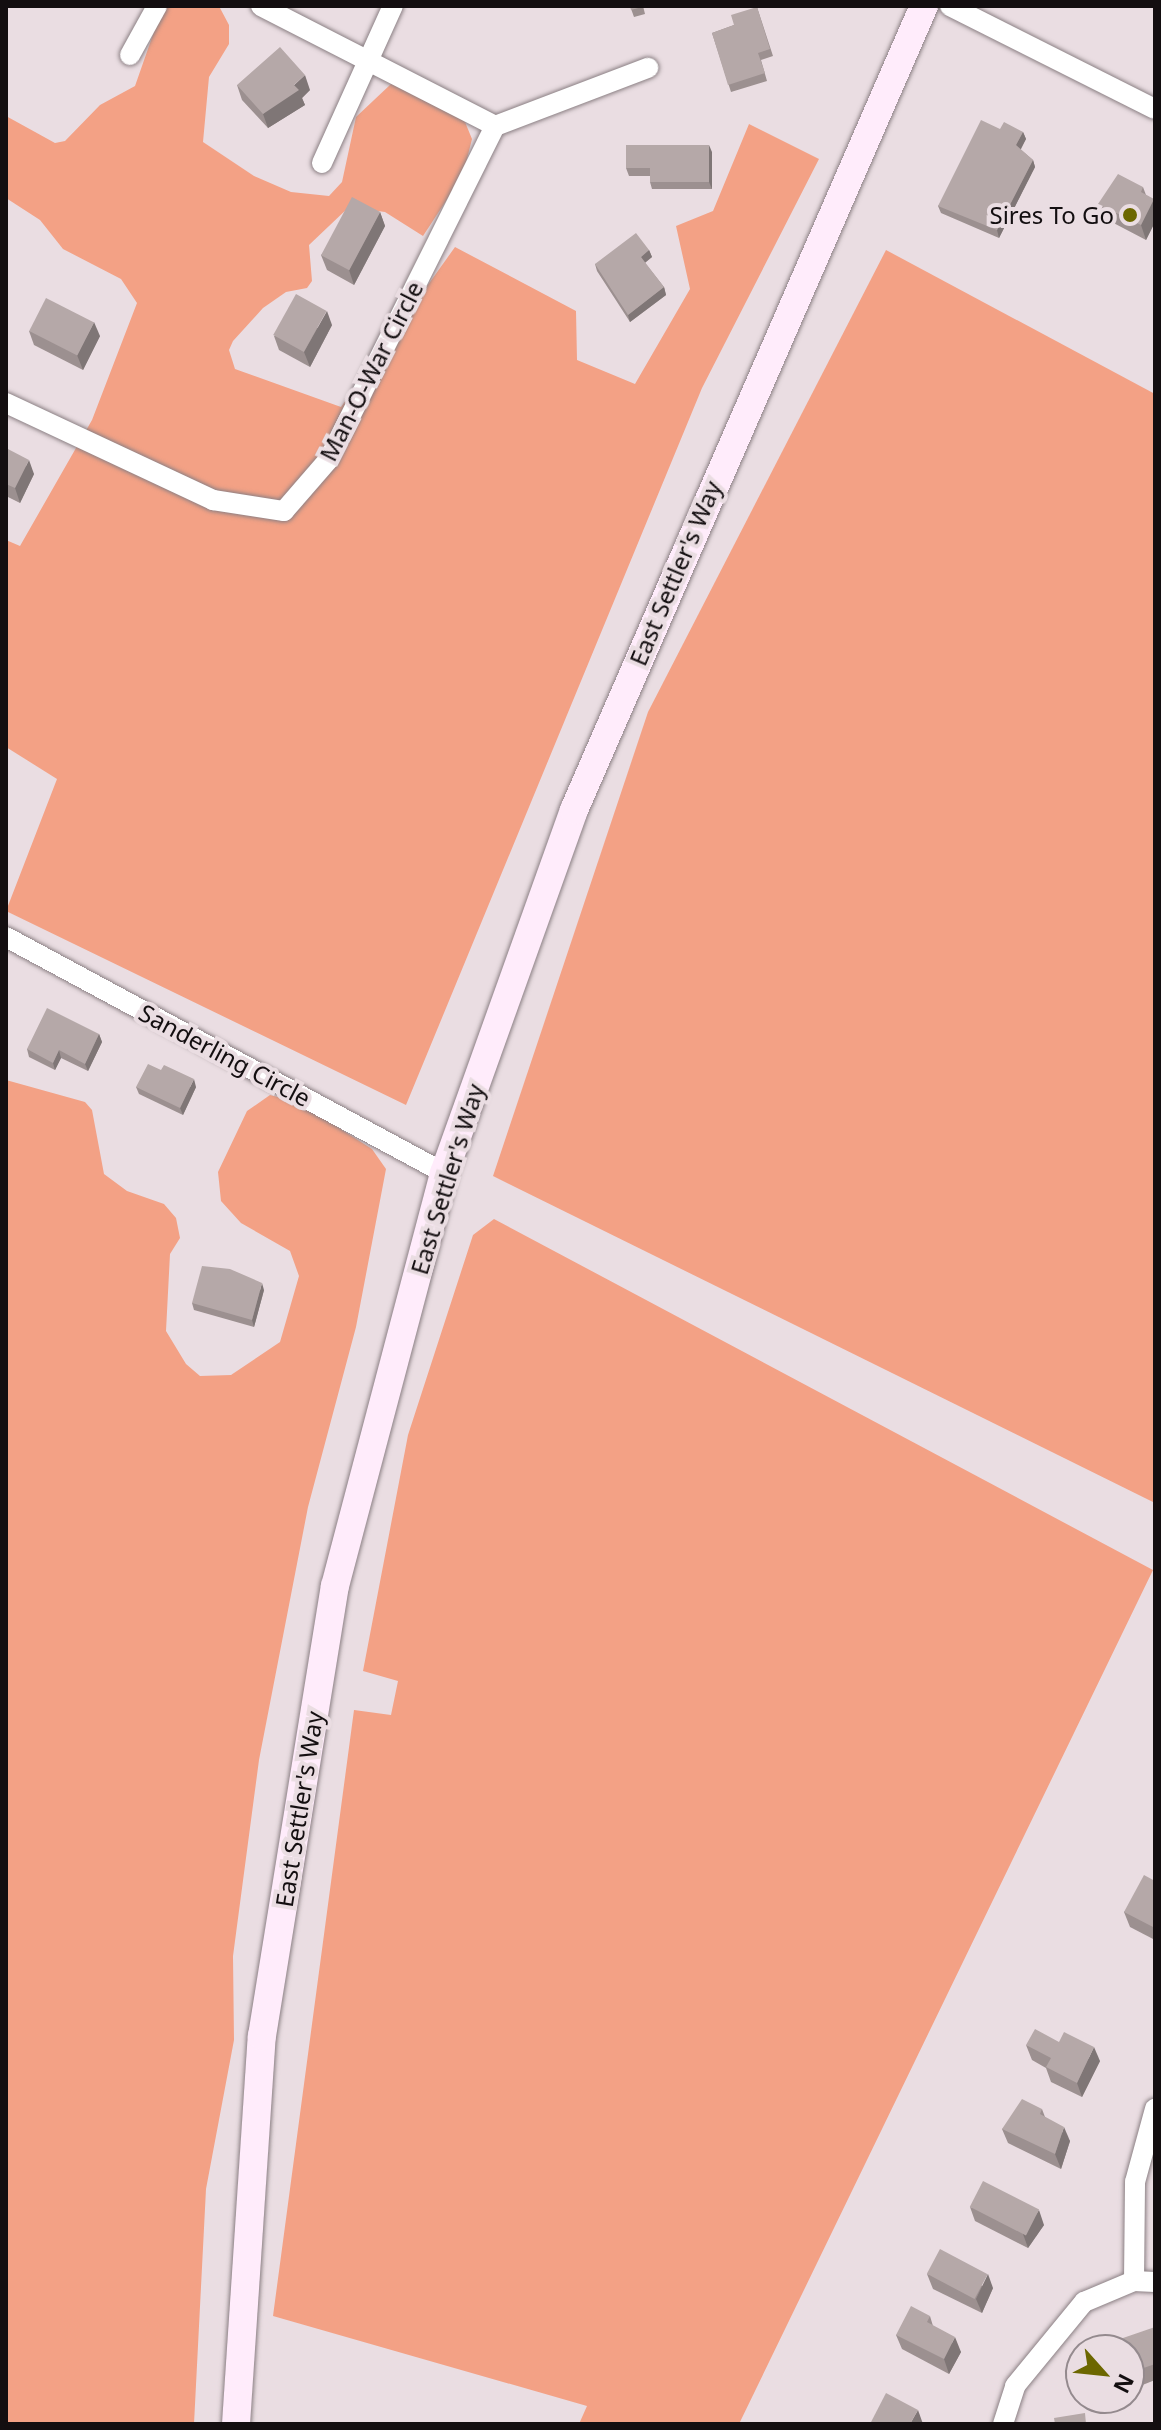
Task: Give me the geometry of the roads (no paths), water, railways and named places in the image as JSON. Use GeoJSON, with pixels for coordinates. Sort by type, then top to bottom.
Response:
{"type":"FeatureCollection","features":[{"type":"Feature","properties":{"kind":"main road","name":"East Settler's Way"},"geometry":{"type":"LineString","coordinates":[[236,2424],[262,2036],[330,1617],[444,1173],[574,810],[924,6]]}},
{"type":"Feature","properties":{"kind":"street"},"geometry":{"type":"LineString","coordinates":[[130,55],[157,6]]}},
{"type":"Feature","properties":{"kind":"street"},"geometry":{"type":"LineString","coordinates":[[261,6],[495,126],[648,68]]}},
{"type":"Feature","properties":{"kind":"street"},"geometry":{"type":"LineString","coordinates":[[322,163],[393,6]]}},
{"type":"Feature","properties":{"kind":"street"},"geometry":{"type":"LineString","coordinates":[[950,6],[1155,109]]}},
{"type":"Feature","properties":{"kind":"street","name":"Man-O-War Circle"},"geometry":{"type":"LineString","coordinates":[[6,403],[213,500],[284,511],[329,459],[495,126]]}},
{"type":"Feature","properties":{"kind":"street","name":"Sanderling Circle"},"geometry":{"type":"LineString","coordinates":[[6,937],[444,1173]]}},
{"type":"Feature","properties":{"kind":"street"},"geometry":{"type":"LineString","coordinates":[[1003,2424],[1015,2386],[1084,2302],[1145,2282],[1135,2182],[1155,2109]]}},
{"type":"Feature","properties":{"kind":"place","name":"Sires To Go"},"geometry":{"type":"Point","coordinates":[1130,215]}}]}
